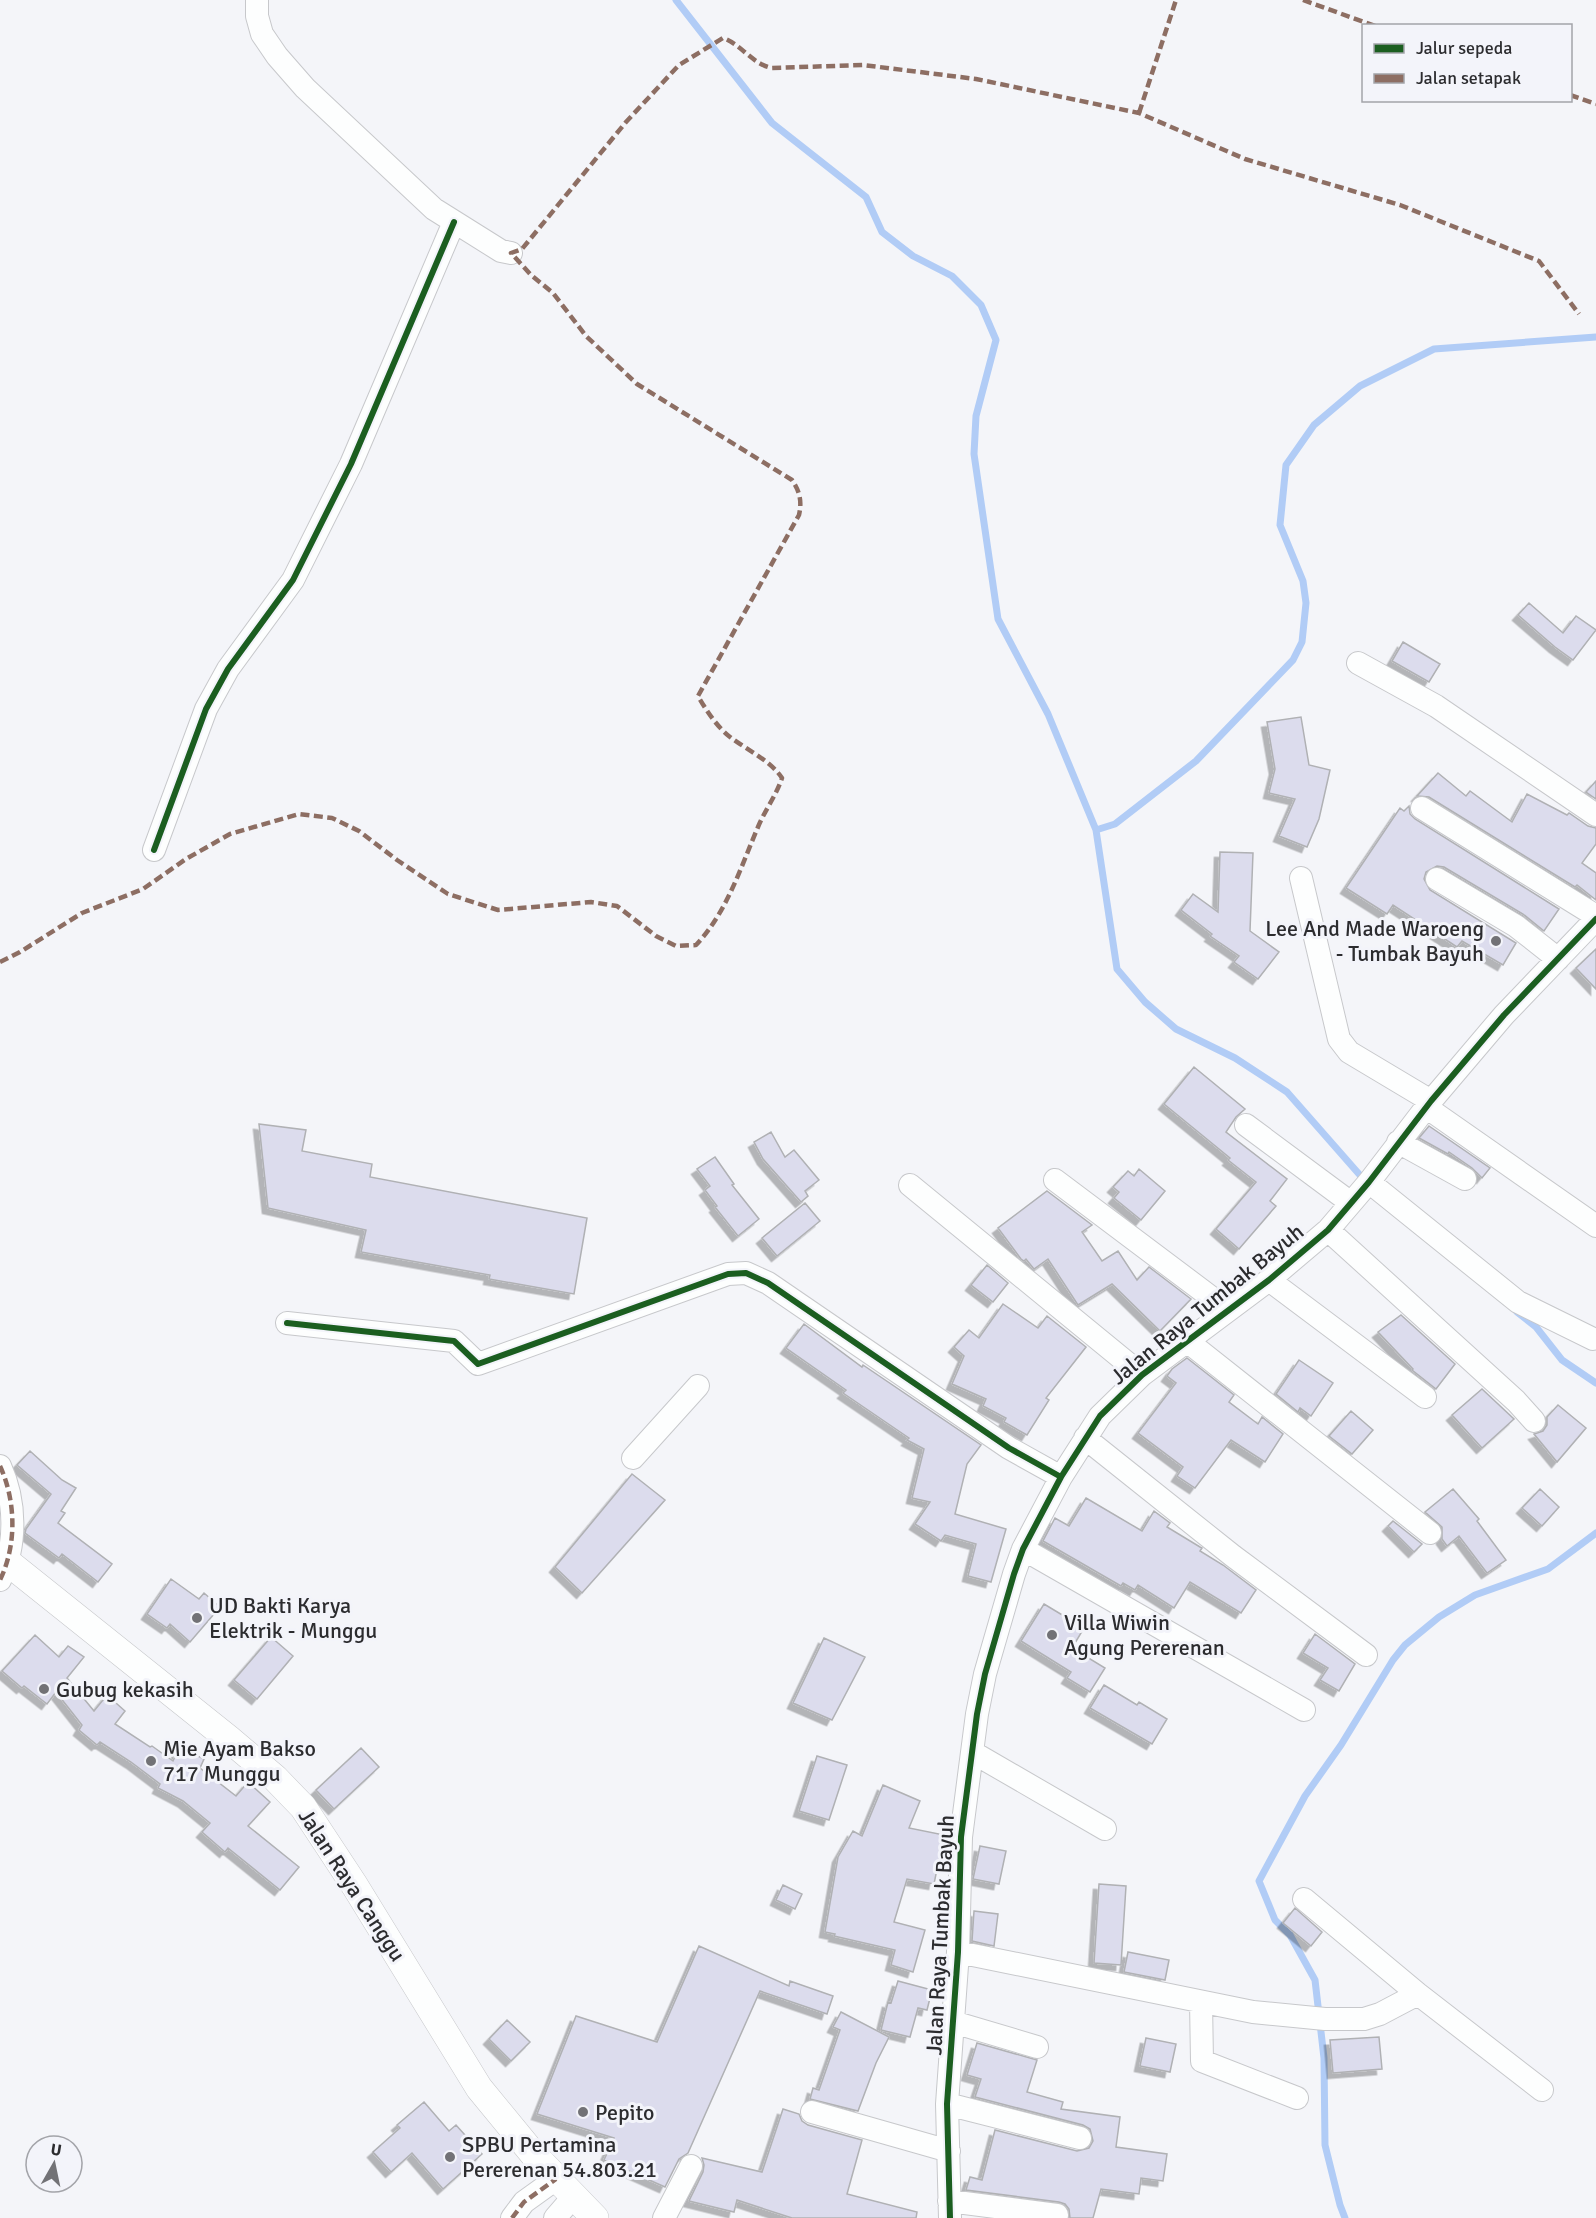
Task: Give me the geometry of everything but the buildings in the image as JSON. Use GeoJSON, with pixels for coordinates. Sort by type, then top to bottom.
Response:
{"type":"FeatureCollection","features":[{"type":"Feature","properties":{"kind":"main road","name":"Jalan Raya Canggu"},"geometry":{"type":"LineString","coordinates":[[3,1566],[268,1771],[303,1807],[479,2088],[534,2155],[595,2218]]}},
{"type":"Feature","properties":{"kind":"street"},"geometry":{"type":"LineString","coordinates":[[257,0],[257,16],[262,34],[277,56],[305,88],[434,208],[501,251],[511,253]]}},
{"type":"Feature","properties":{"kind":"street"},"geometry":{"type":"LineString","coordinates":[[154,850],[206,709],[228,669],[269,615],[298,570],[351,464],[454,222]]}},
{"type":"Feature","properties":{"kind":"street"},"geometry":{"type":"LineString","coordinates":[[1358,663],[1436,706],[1596,814]]}},
{"type":"Feature","properties":{"kind":"street"},"geometry":{"type":"LineString","coordinates":[[1422,808],[1596,917]]}},
{"type":"Feature","properties":{"kind":"street"},"geometry":{"type":"LineString","coordinates":[[1301,878],[1335,1027],[1339,1039],[1348,1052],[1429,1104],[1596,1226]]}},
{"type":"Feature","properties":{"kind":"street"},"geometry":{"type":"LineString","coordinates":[[1437,879],[1515,926],[1558,959]]}},
{"type":"Feature","properties":{"kind":"street","name":"Jalan Raya Tumbak Bayuh"},"geometry":{"type":"LineString","coordinates":[[950,2209],[947,2104],[958,1952],[961,1837],[985,1674],[1023,1549],[1061,1477],[1100,1416],[1142,1375],[1269,1280],[1328,1230],[1504,1015],[1596,917]]}},
{"type":"Feature","properties":{"kind":"street"},"geometry":{"type":"LineString","coordinates":[[1246,1125],[1359,1194],[1518,1302],[1593,1339]]}},
{"type":"Feature","properties":{"kind":"street"},"geometry":{"type":"LineString","coordinates":[[1398,1142],[1465,1179]]}},
{"type":"Feature","properties":{"kind":"street"},"geometry":{"type":"LineString","coordinates":[[1055,1180],[1228,1310]]}},
{"type":"Feature","properties":{"kind":"street"},"geometry":{"type":"LineString","coordinates":[[910,1185],[1142,1375]]}},
{"type":"Feature","properties":{"kind":"street"},"geometry":{"type":"LineString","coordinates":[[1328,1230],[1516,1401],[1534,1421]]}},
{"type":"Feature","properties":{"kind":"street"},"geometry":{"type":"LineString","coordinates":[[287,1323],[454,1341],[478,1364],[728,1274],[746,1273],[768,1283],[1009,1448],[1061,1477]]}},
{"type":"Feature","properties":{"kind":"street"},"geometry":{"type":"LineString","coordinates":[[1269,1280],[1425,1397]]}},
{"type":"Feature","properties":{"kind":"street"},"geometry":{"type":"LineString","coordinates":[[1187,1341],[1430,1533]]}},
{"type":"Feature","properties":{"kind":"street"},"geometry":{"type":"LineString","coordinates":[[633,1458],[698,1386]]}},
{"type":"Feature","properties":{"kind":"street"},"geometry":{"type":"LineString","coordinates":[[1085,1438],[1233,1556],[1366,1655]]}},
{"type":"Feature","properties":{"kind":"street"},"geometry":{"type":"LineString","coordinates":[[0,1466],[13,1507],[3,1566]]}},
{"type":"Feature","properties":{"kind":"street"},"geometry":{"type":"LineString","coordinates":[[1023,1549],[1304,1710]]}},
{"type":"Feature","properties":{"kind":"street"},"geometry":{"type":"LineString","coordinates":[[972,1752],[1105,1829]]}},
{"type":"Feature","properties":{"kind":"street"},"geometry":{"type":"LineString","coordinates":[[1304,1899],[1418,1994],[1542,2090]]}},
{"type":"Feature","properties":{"kind":"street"},"geometry":{"type":"LineString","coordinates":[[958,1952],[1253,2012],[1325,2019],[1364,2019],[1380,2014],[1418,1994]]}},
{"type":"Feature","properties":{"kind":"street"},"geometry":{"type":"LineString","coordinates":[[1201,2002],[1202,2061],[1297,2098]]}},
{"type":"Feature","properties":{"kind":"street"},"geometry":{"type":"LineString","coordinates":[[953,2022],[1037,2047]]}},
{"type":"Feature","properties":{"kind":"street"},"geometry":{"type":"LineString","coordinates":[[947,2104],[1080,2138]]}},
{"type":"Feature","properties":{"kind":"street"},"geometry":{"type":"LineString","coordinates":[[812,2112],[949,2151]]}},
{"type":"Feature","properties":{"kind":"street"},"geometry":{"type":"LineString","coordinates":[[664,2218],[691,2166]]}},
{"type":"Feature","properties":{"kind":"street"},"geometry":{"type":"LineString","coordinates":[[512,2218],[524,2202],[565,2188]]}},
{"type":"Feature","properties":{"kind":"street"},"geometry":{"type":"LineString","coordinates":[[555,2218],[565,2188]]}},
{"type":"Feature","properties":{"kind":"street"},"geometry":{"type":"LineString","coordinates":[[950,2209],[1057,2215]]}},
{"type":"Feature","properties":{"kind":"waterway"},"geometry":{"type":"LineString","coordinates":[[676,0],[772,123],[866,197],[882,232],[913,256],[952,276],[981,305],[996,340],[976,416],[974,454],[998,619],[1048,714],[1096,830],[1117,969],[1145,1002],[1176,1029],[1235,1058],[1287,1092],[1366,1182]]}},
{"type":"Feature","properties":{"kind":"waterway"},"geometry":{"type":"LineString","coordinates":[[1096,830],[1115,824],[1196,761],[1293,660],[1302,642],[1306,603],[1303,581],[1280,525],[1286,465],[1314,425],[1360,386],[1434,349],[1596,337]]}},
{"type":"Feature","properties":{"kind":"waterway"},"geometry":{"type":"LineString","coordinates":[[1517,1312],[1536,1327],[1562,1360],[1596,1383]]}},
{"type":"Feature","properties":{"kind":"waterway"},"geometry":{"type":"LineString","coordinates":[[1345,2218],[1325,2145],[1324,2058],[1315,1980],[1290,1935],[1275,1920],[1259,1881],[1305,1796],[1341,1745],[1393,1660],[1405,1645],[1439,1617],[1475,1595],[1548,1569],[1596,1533]]}},
{"type":"Feature","properties":{"kind":"marked path"},"geometry":{"type":"LineString","coordinates":[[1139,113],[1176,0]]}},
{"type":"Feature","properties":{"kind":"marked path"},"geometry":{"type":"LineString","coordinates":[[1303,0],[1369,24]]}},
{"type":"Feature","properties":{"kind":"marked path"},"geometry":{"type":"LineString","coordinates":[[0,962],[82,913],[143,889],[186,859],[230,834],[299,814],[332,818],[359,831],[448,894],[498,910],[591,902],[617,906],[656,936],[676,946],[696,945],[707,932],[732,889],[782,778],[765,761],[725,733],[698,696],[799,515],[799,493],[792,480],[637,384],[586,336],[553,293],[531,275],[511,253],[522,249],[626,122],[679,65],[723,38],[758,62],[772,68],[863,65],[976,79],[1139,113],[1245,159],[1400,205],[1539,261],[1579,314]]}},
{"type":"Feature","properties":{"kind":"marked path"},"geometry":{"type":"LineString","coordinates":[[1572,96],[1596,104]]}},
{"type":"Feature","properties":{"kind":"marked path"},"geometry":{"type":"LineString","coordinates":[[0,1466],[12,1508],[12,1538],[6,1566],[0,1580]]}},
{"type":"Feature","properties":{"kind":"marked path"},"geometry":{"type":"LineString","coordinates":[[512,2218],[524,2202],[556,2179]]}},
{"type":"Feature","properties":{"kind":"cycle path"},"geometry":{"type":"LineString","coordinates":[[154,850],[206,709],[228,669],[293,580],[351,464],[454,222]]}},
{"type":"Feature","properties":{"kind":"cycle path"},"geometry":{"type":"LineString","coordinates":[[950,2218],[947,2104],[958,1952],[961,1837],[977,1714],[985,1674],[1023,1549],[1061,1477],[1100,1416],[1142,1375],[1269,1280],[1328,1230],[1369,1182],[1431,1101],[1504,1015],[1596,919]]}},
{"type":"Feature","properties":{"kind":"cycle path"},"geometry":{"type":"LineString","coordinates":[[287,1323],[454,1341],[478,1364],[728,1274],[746,1273],[768,1283],[1009,1448],[1061,1477]]}},
{"type":"Feature","properties":{"kind":"place","name":"Lee And Made Waroeng - Tumbak Bayuh"},"geometry":{"type":"Point","coordinates":[1496,941]}},
{"type":"Feature","properties":{"kind":"place","name":"UD Bakti Karya Elektrik - Munggu"},"geometry":{"type":"Point","coordinates":[197,1618]}},
{"type":"Feature","properties":{"kind":"place","name":"Villa Wiwin Agung Pererenan"},"geometry":{"type":"Point","coordinates":[1052,1635]}},
{"type":"Feature","properties":{"kind":"place","name":"Gubug kekasih"},"geometry":{"type":"Point","coordinates":[44,1689]}},
{"type":"Feature","properties":{"kind":"place","name":"Mie Ayam Bakso 717 Munggu"},"geometry":{"type":"Point","coordinates":[151,1761]}},
{"type":"Feature","properties":{"kind":"place","name":"Pepito"},"geometry":{"type":"Point","coordinates":[583,2112]}},
{"type":"Feature","properties":{"kind":"place","name":"SPBU Pertamina Pererenan 54.803.21"},"geometry":{"type":"Point","coordinates":[450,2157]}}]}
